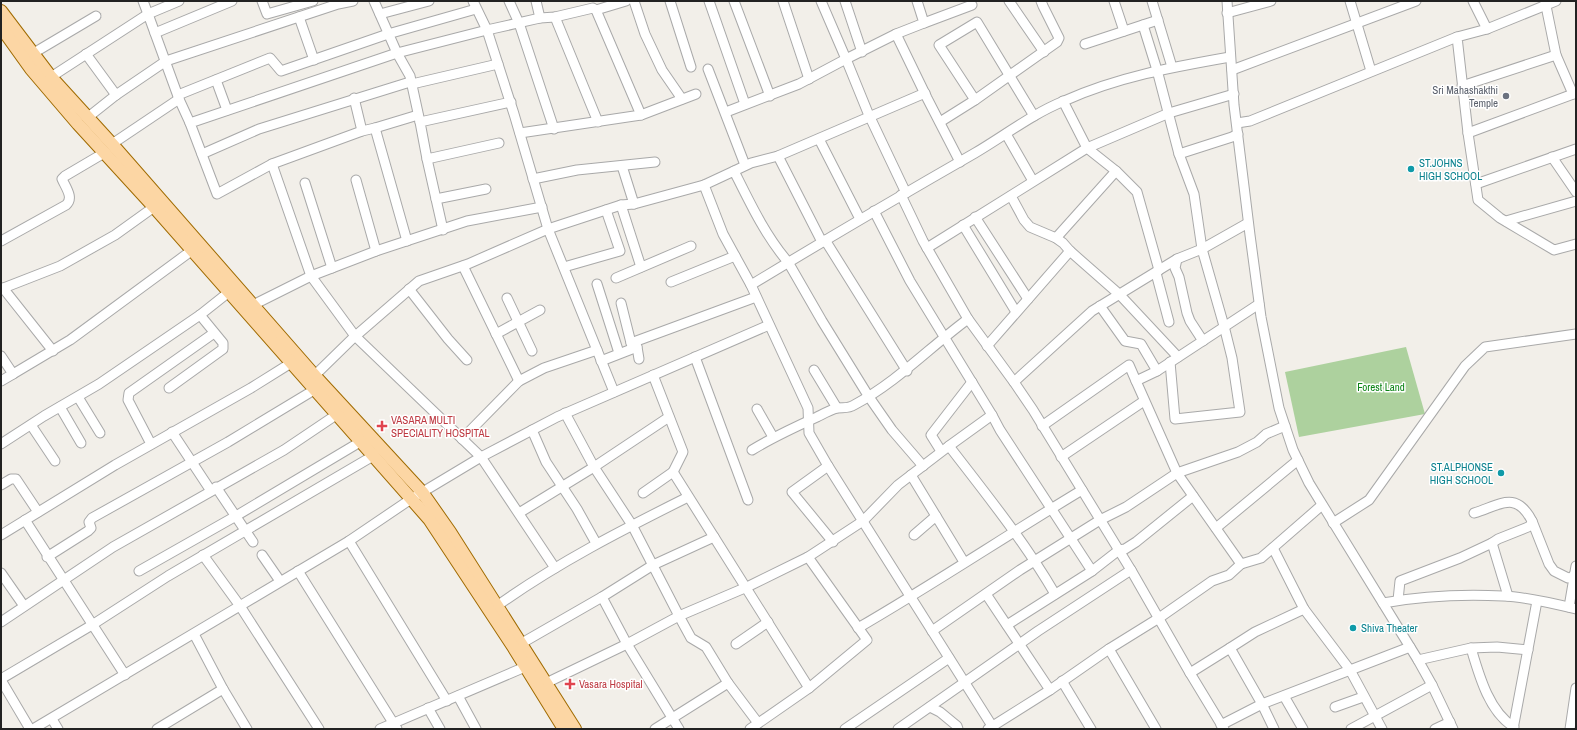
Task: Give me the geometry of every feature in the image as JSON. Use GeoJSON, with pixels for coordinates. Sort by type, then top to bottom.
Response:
{"type":"FeatureCollection","features":[{"type":"Feature","properties":{"kind":"main road"},"geometry":{"type":"LineString","coordinates":[[1,12],[32,54],[87,118],[108,148],[154,207],[191,251],[291,363],[422,492],[450,532],[522,643],[564,729]]}},
{"type":"Feature","properties":{"kind":"main road"},"geometry":{"type":"LineString","coordinates":[[1,27],[31,69],[108,148],[253,305],[336,415],[429,519],[525,667],[543,685],[575,729]]}},
{"type":"Feature","properties":{"kind":"street"},"geometry":{"type":"LineString","coordinates":[[144,1],[179,97],[217,194],[272,164],[362,131],[511,102]]}},
{"type":"Feature","properties":{"kind":"street"},"geometry":{"type":"LineString","coordinates":[[51,77],[148,14],[180,1]]}},
{"type":"Feature","properties":{"kind":"street"},"geometry":{"type":"LineString","coordinates":[[155,33],[232,1]]}},
{"type":"Feature","properties":{"kind":"street"},"geometry":{"type":"LineString","coordinates":[[262,1],[267,14],[312,1]]}},
{"type":"Feature","properties":{"kind":"street"},"geometry":{"type":"LineString","coordinates":[[87,118],[116,95],[166,61],[338,4],[353,1]]}},
{"type":"Feature","properties":{"kind":"street"},"geometry":{"type":"LineString","coordinates":[[374,1],[397,53],[410,76],[442,230]]}},
{"type":"Feature","properties":{"kind":"street"},"geometry":{"type":"LineString","coordinates":[[380,14],[429,1]]}},
{"type":"Feature","properties":{"kind":"street"},"geometry":{"type":"LineString","coordinates":[[509,1],[519,23],[554,129]]}},
{"type":"Feature","properties":{"kind":"street"},"geometry":{"type":"LineString","coordinates":[[536,1],[540,18]]}},
{"type":"Feature","properties":{"kind":"street"},"geometry":{"type":"LineString","coordinates":[[190,123],[397,53],[487,30],[540,18],[555,17],[593,6],[626,1]]}},
{"type":"Feature","properties":{"kind":"street"},"geometry":{"type":"LineString","coordinates":[[634,1],[645,34],[659,62],[682,99]]}},
{"type":"Feature","properties":{"kind":"street"},"geometry":{"type":"LineString","coordinates":[[670,1],[691,67]]}},
{"type":"Feature","properties":{"kind":"street"},"geometry":{"type":"LineString","coordinates":[[709,1],[745,104]]}},
{"type":"Feature","properties":{"kind":"street"},"geometry":{"type":"LineString","coordinates":[[734,1],[770,96]]}},
{"type":"Feature","properties":{"kind":"street"},"geometry":{"type":"LineString","coordinates":[[783,1],[809,79]]}},
{"type":"Feature","properties":{"kind":"street"},"geometry":{"type":"LineString","coordinates":[[821,1],[927,248],[968,319],[1014,382],[1119,550],[1222,727],[1262,704],[1410,647]]}},
{"type":"Feature","properties":{"kind":"street"},"geometry":{"type":"LineString","coordinates":[[845,1],[862,52]]}},
{"type":"Feature","properties":{"kind":"street"},"geometry":{"type":"LineString","coordinates":[[917,1],[924,23]]}},
{"type":"Feature","properties":{"kind":"street"},"geometry":{"type":"LineString","coordinates":[[1009,1],[1044,52]]}},
{"type":"Feature","properties":{"kind":"street"},"geometry":{"type":"LineString","coordinates":[[940,122],[975,100],[1057,42],[1059,38],[1041,1]]}},
{"type":"Feature","properties":{"kind":"street"},"geometry":{"type":"LineString","coordinates":[[1114,1],[1124,31]]}},
{"type":"Feature","properties":{"kind":"street"},"geometry":{"type":"LineString","coordinates":[[1152,1],[1172,67]]}},
{"type":"Feature","properties":{"kind":"street"},"geometry":{"type":"LineString","coordinates":[[1226,1],[1230,57],[1248,223],[1259,304],[1279,408],[1298,460],[1309,483],[1418,660],[1452,726],[1436,729]]}},
{"type":"Feature","properties":{"kind":"street"},"geometry":{"type":"LineString","coordinates":[[1227,13],[1271,1]]}},
{"type":"Feature","properties":{"kind":"street"},"geometry":{"type":"LineString","coordinates":[[1350,1],[1371,71]]}},
{"type":"Feature","properties":{"kind":"street"},"geometry":{"type":"LineString","coordinates":[[1232,70],[1416,1]]}},
{"type":"Feature","properties":{"kind":"street"},"geometry":{"type":"LineString","coordinates":[[1473,1],[1487,29]]}},
{"type":"Feature","properties":{"kind":"street"},"geometry":{"type":"LineString","coordinates":[[1237,123],[1250,121],[1457,37],[1487,29],[1546,3],[1556,1]]}},
{"type":"Feature","properties":{"kind":"street"},"geometry":{"type":"LineString","coordinates":[[726,112],[770,96],[809,79],[896,34],[971,3],[977,22],[1034,116]]}},
{"type":"Feature","properties":{"kind":"street"},"geometry":{"type":"LineString","coordinates":[[1468,133],[1574,94],[1556,54],[1546,3]]}},
{"type":"Feature","properties":{"kind":"street"},"geometry":{"type":"LineString","coordinates":[[1,241],[66,206],[70,198],[62,179],[65,176],[108,148],[179,97],[270,58],[280,71],[474,5],[487,30],[511,102],[548,229],[614,392]]}},
{"type":"Feature","properties":{"kind":"street"},"geometry":{"type":"LineString","coordinates":[[593,6],[641,115]]}},
{"type":"Feature","properties":{"kind":"street"},"geometry":{"type":"LineString","coordinates":[[32,54],[96,16]]}},
{"type":"Feature","properties":{"kind":"street"},"geometry":{"type":"LineString","coordinates":[[299,17],[314,60]]}},
{"type":"Feature","properties":{"kind":"street"},"geometry":{"type":"LineString","coordinates":[[555,17],[598,122]]}},
{"type":"Feature","properties":{"kind":"street"},"geometry":{"type":"LineString","coordinates":[[1085,44],[1158,20]]}},
{"type":"Feature","properties":{"kind":"street"},"geometry":{"type":"LineString","coordinates":[[975,100],[939,45],[977,22]]}},
{"type":"Feature","properties":{"kind":"street"},"geometry":{"type":"LineString","coordinates":[[1011,196],[1024,220],[1030,227],[1056,238],[1063,243],[1120,295],[1174,360],[1175,418],[1240,412],[1232,358],[1202,249],[1194,194],[1179,154],[1157,70],[1143,25]]}},
{"type":"Feature","properties":{"kind":"street"},"geometry":{"type":"LineString","coordinates":[[896,34],[924,93],[960,162]]}},
{"type":"Feature","properties":{"kind":"street"},"geometry":{"type":"LineString","coordinates":[[1457,37],[1468,133],[1478,200],[1506,221],[1554,250],[1576,244]]}},
{"type":"Feature","properties":{"kind":"street"},"geometry":{"type":"LineString","coordinates":[[86,54],[116,95]]}},
{"type":"Feature","properties":{"kind":"street"},"geometry":{"type":"LineString","coordinates":[[1462,86],[1556,54]]}},
{"type":"Feature","properties":{"kind":"street"},"geometry":{"type":"LineString","coordinates":[[751,285],[860,219],[960,162],[1034,116],[1063,101],[1096,88],[1157,70],[1230,57]]}},
{"type":"Feature","properties":{"kind":"street"},"geometry":{"type":"LineString","coordinates":[[202,154],[259,129],[354,98],[411,83],[498,64]]}},
{"type":"Feature","properties":{"kind":"street"},"geometry":{"type":"LineString","coordinates":[[708,69],[726,112],[745,165]]}},
{"type":"Feature","properties":{"kind":"street"},"geometry":{"type":"LineString","coordinates":[[216,80],[227,110]]}},
{"type":"Feature","properties":{"kind":"street"},"geometry":{"type":"LineString","coordinates":[[48,557],[88,531],[91,528],[89,522],[92,518],[228,442],[312,383],[355,336],[419,281],[464,266],[548,229],[621,205],[634,204],[704,185],[745,165],[778,156],[924,93]]}},
{"type":"Feature","properties":{"kind":"street"},"geometry":{"type":"LineString","coordinates":[[520,133],[641,115],[696,94]]}},
{"type":"Feature","properties":{"kind":"street"},"geometry":{"type":"LineString","coordinates":[[927,248],[1087,148],[1168,114],[1234,94]]}},
{"type":"Feature","properties":{"kind":"street"},"geometry":{"type":"LineString","coordinates":[[354,98],[362,131]]}},
{"type":"Feature","properties":{"kind":"street"},"geometry":{"type":"LineString","coordinates":[[1063,101],[1087,148],[1116,171],[1137,192],[1158,271],[1169,322]]}},
{"type":"Feature","properties":{"kind":"street"},"geometry":{"type":"LineString","coordinates":[[375,128],[407,241]]}},
{"type":"Feature","properties":{"kind":"street"},"geometry":{"type":"LineString","coordinates":[[1006,134],[1033,181]]}},
{"type":"Feature","properties":{"kind":"street"},"geometry":{"type":"LineString","coordinates":[[1179,154],[1238,134]]}},
{"type":"Feature","properties":{"kind":"street"},"geometry":{"type":"LineString","coordinates":[[819,139],[860,219]]}},
{"type":"Feature","properties":{"kind":"street"},"geometry":{"type":"LineString","coordinates":[[427,159],[499,144]]}},
{"type":"Feature","properties":{"kind":"street"},"geometry":{"type":"LineString","coordinates":[[1476,184],[1576,150]]}},
{"type":"Feature","properties":{"kind":"street"},"geometry":{"type":"LineString","coordinates":[[778,156],[824,241],[907,371]]}},
{"type":"Feature","properties":{"kind":"street"},"geometry":{"type":"LineString","coordinates":[[1552,158],[1576,192]]}},
{"type":"Feature","properties":{"kind":"street"},"geometry":{"type":"LineString","coordinates":[[533,179],[577,170],[655,162]]}},
{"type":"Feature","properties":{"kind":"street"},"geometry":{"type":"LineString","coordinates":[[272,164],[312,276],[355,336],[481,457],[555,568]]}},
{"type":"Feature","properties":{"kind":"street"},"geometry":{"type":"LineString","coordinates":[[622,166],[634,204]]}},
{"type":"Feature","properties":{"kind":"street"},"geometry":{"type":"LineString","coordinates":[[734,171],[758,219],[777,249],[788,262],[822,321],[869,397],[892,430],[923,466]]}},
{"type":"Feature","properties":{"kind":"street"},"geometry":{"type":"LineString","coordinates":[[1056,238],[1116,171]]}},
{"type":"Feature","properties":{"kind":"street"},"geometry":{"type":"LineString","coordinates":[[356,180],[376,251]]}},
{"type":"Feature","properties":{"kind":"street"},"geometry":{"type":"LineString","coordinates":[[305,183],[332,268]]}},
{"type":"Feature","properties":{"kind":"street"},"geometry":{"type":"LineString","coordinates":[[704,185],[723,234],[751,285],[808,408],[810,433],[828,466],[950,658],[991,728],[1050,690],[1109,649],[1159,618],[1212,581],[1229,575],[1241,564],[1261,558],[1322,505]]}},
{"type":"Feature","properties":{"kind":"street"},"geometry":{"type":"LineString","coordinates":[[436,199],[486,189]]}},
{"type":"Feature","properties":{"kind":"street"},"geometry":{"type":"LineString","coordinates":[[1506,221],[1576,201]]}},
{"type":"Feature","properties":{"kind":"street"},"geometry":{"type":"LineString","coordinates":[[621,205],[641,267]]}},
{"type":"Feature","properties":{"kind":"street"},"geometry":{"type":"LineString","coordinates":[[53,351],[2,288],[60,266],[115,235],[154,207]]}},
{"type":"Feature","properties":{"kind":"street"},"geometry":{"type":"LineString","coordinates":[[253,305],[312,276],[376,251],[467,222],[542,207]]}},
{"type":"Feature","properties":{"kind":"street"},"geometry":{"type":"LineString","coordinates":[[564,267],[620,250],[606,210]]}},
{"type":"Feature","properties":{"kind":"street"},"geometry":{"type":"LineString","coordinates":[[874,211],[910,281],[1000,430],[1092,571]]}},
{"type":"Feature","properties":{"kind":"street"},"geometry":{"type":"LineString","coordinates":[[975,217],[1028,299]]}},
{"type":"Feature","properties":{"kind":"street"},"geometry":{"type":"LineString","coordinates":[[1014,382],[1092,311],[1177,260],[1202,249],[1248,223]]}},
{"type":"Feature","properties":{"kind":"street"},"geometry":{"type":"LineString","coordinates":[[963,225],[1016,312]]}},
{"type":"Feature","properties":{"kind":"street"},"geometry":{"type":"LineString","coordinates":[[616,278],[691,246]]}},
{"type":"Feature","properties":{"kind":"street"},"geometry":{"type":"LineString","coordinates":[[1,381],[70,340],[191,251]]}},
{"type":"Feature","properties":{"kind":"street"},"geometry":{"type":"LineString","coordinates":[[987,346],[1070,251]]}},
{"type":"Feature","properties":{"kind":"street"},"geometry":{"type":"LineString","coordinates":[[671,282],[735,256]]}},
{"type":"Feature","properties":{"kind":"street"},"geometry":{"type":"LineString","coordinates":[[1177,260],[1175,268],[1179,277],[1187,313],[1190,321],[1203,341]]}},
{"type":"Feature","properties":{"kind":"street"},"geometry":{"type":"LineString","coordinates":[[464,266],[519,381]]}},
{"type":"Feature","properties":{"kind":"street"},"geometry":{"type":"LineString","coordinates":[[597,284],[619,354]]}},
{"type":"Feature","properties":{"kind":"street"},"geometry":{"type":"LineString","coordinates":[[409,289],[448,339],[467,360]]}},
{"type":"Feature","properties":{"kind":"street"},"geometry":{"type":"LineString","coordinates":[[1,444],[99,384],[200,315],[229,292]]}},
{"type":"Feature","properties":{"kind":"street"},"geometry":{"type":"LineString","coordinates":[[601,361],[619,354],[634,345],[756,297]]}},
{"type":"Feature","properties":{"kind":"street"},"geometry":{"type":"LineString","coordinates":[[507,298],[532,351]]}},
{"type":"Feature","properties":{"kind":"street"},"geometry":{"type":"LineString","coordinates":[[621,303],[639,359]]}},
{"type":"Feature","properties":{"kind":"street"},"geometry":{"type":"LineString","coordinates":[[1136,381],[1157,371],[1259,304]]}},
{"type":"Feature","properties":{"kind":"street"},"geometry":{"type":"LineString","coordinates":[[1100,306],[1125,341],[1141,344],[1157,371]]}},
{"type":"Feature","properties":{"kind":"street"},"geometry":{"type":"LineString","coordinates":[[496,334],[540,310]]}},
{"type":"Feature","properties":{"kind":"street"},"geometry":{"type":"LineString","coordinates":[[169,388],[223,349],[223,343],[200,315]]}},
{"type":"Feature","properties":{"kind":"street"},"geometry":{"type":"LineString","coordinates":[[752,450],[773,437],[810,420],[837,408],[845,409],[869,397],[907,371],[944,337],[968,319]]}},
{"type":"Feature","properties":{"kind":"street"},"geometry":{"type":"LineString","coordinates":[[33,729],[349,541],[422,492],[481,457],[565,413],[769,325]]}},
{"type":"Feature","properties":{"kind":"street"},"geometry":{"type":"LineString","coordinates":[[151,444],[128,400],[129,393],[214,333]]}},
{"type":"Feature","properties":{"kind":"street"},"geometry":{"type":"LineString","coordinates":[[1333,523],[1369,500],[1464,366],[1486,348],[1576,334]]}},
{"type":"Feature","properties":{"kind":"street"},"geometry":{"type":"LineString","coordinates":[[462,439],[519,381],[544,368],[597,350]]}},
{"type":"Feature","properties":{"kind":"street"},"geometry":{"type":"LineString","coordinates":[[1,356],[13,374]]}},
{"type":"Feature","properties":{"kind":"street"},"geometry":{"type":"LineString","coordinates":[[695,357],[748,500]]}},
{"type":"Feature","properties":{"kind":"street"},"geometry":{"type":"LineString","coordinates":[[1,535],[114,465],[251,388],[291,363]]}},
{"type":"Feature","properties":{"kind":"street"},"geometry":{"type":"LineString","coordinates":[[1042,426],[1129,365],[1177,474],[1241,564]]}},
{"type":"Feature","properties":{"kind":"street"},"geometry":{"type":"LineString","coordinates":[[814,370],[837,408]]}},
{"type":"Feature","properties":{"kind":"street"},"geometry":{"type":"LineString","coordinates":[[643,493],[673,472],[683,452],[653,375]]}},
{"type":"Feature","properties":{"kind":"street"},"geometry":{"type":"LineString","coordinates":[[972,382],[931,435],[945,449],[1015,532],[1055,594]]}},
{"type":"Feature","properties":{"kind":"street"},"geometry":{"type":"LineString","coordinates":[[78,397],[100,433]]}},
{"type":"Feature","properties":{"kind":"street"},"geometry":{"type":"LineString","coordinates":[[1061,457],[1144,401]]}},
{"type":"Feature","properties":{"kind":"street"},"geometry":{"type":"LineString","coordinates":[[60,407],[81,443]]}},
{"type":"Feature","properties":{"kind":"street"},"geometry":{"type":"LineString","coordinates":[[757,409],[773,437]]}},
{"type":"Feature","properties":{"kind":"street"},"geometry":{"type":"LineString","coordinates":[[565,413],[594,467],[632,525],[691,638],[706,647],[754,726],[809,688],[867,640],[808,557]]}},
{"type":"Feature","properties":{"kind":"street"},"geometry":{"type":"LineString","coordinates":[[1,622],[131,536],[284,450],[336,415]]}},
{"type":"Feature","properties":{"kind":"street"},"geometry":{"type":"LineString","coordinates":[[543,685],[627,644],[679,616],[746,587],[808,557],[833,542],[863,521],[898,485],[992,415]]}},
{"type":"Feature","properties":{"kind":"street"},"geometry":{"type":"LineString","coordinates":[[519,513],[594,467],[669,417]]}},
{"type":"Feature","properties":{"kind":"street"},"geometry":{"type":"LineString","coordinates":[[31,425],[55,461]]}},
{"type":"Feature","properties":{"kind":"street"},"geometry":{"type":"LineString","coordinates":[[932,631],[1035,561],[1100,520],[1126,507],[1177,474],[1238,452],[1257,442],[1266,434],[1285,426]]}},
{"type":"Feature","properties":{"kind":"street"},"geometry":{"type":"LineString","coordinates":[[532,430],[546,462],[577,509],[596,543]]}},
{"type":"Feature","properties":{"kind":"street"},"geometry":{"type":"LineString","coordinates":[[172,432],[192,461],[236,516],[253,542]]}},
{"type":"Feature","properties":{"kind":"street"},"geometry":{"type":"LineString","coordinates":[[140,571],[360,442]]}},
{"type":"Feature","properties":{"kind":"street"},"geometry":{"type":"LineString","coordinates":[[30,729],[1,680],[203,555],[373,456]]}},
{"type":"Feature","properties":{"kind":"street"},"geometry":{"type":"LineString","coordinates":[[1216,528],[1298,460]]}},
{"type":"Feature","properties":{"kind":"street"},"geometry":{"type":"LineString","coordinates":[[828,466],[792,492],[833,542]]}},
{"type":"Feature","properties":{"kind":"street"},"geometry":{"type":"LineString","coordinates":[[673,472],[809,688]]}},
{"type":"Feature","properties":{"kind":"street"},"geometry":{"type":"LineString","coordinates":[[911,475],[964,562]]}},
{"type":"Feature","properties":{"kind":"street"},"geometry":{"type":"LineString","coordinates":[[1,485],[11,479],[16,478],[38,512]]}},
{"type":"Feature","properties":{"kind":"street"},"geometry":{"type":"LineString","coordinates":[[858,628],[911,598],[964,562],[1082,490]]}},
{"type":"Feature","properties":{"kind":"street"},"geometry":{"type":"LineString","coordinates":[[497,606],[530,583],[596,543],[688,496]]}},
{"type":"Feature","properties":{"kind":"street"},"geometry":{"type":"LineString","coordinates":[[1007,625],[1092,571],[1119,550],[1125,549],[1136,542],[1192,496]]}},
{"type":"Feature","properties":{"kind":"street"},"geometry":{"type":"LineString","coordinates":[[1474,513],[1510,502],[1521,506],[1526,510],[1532,521],[1549,564],[1554,571],[1568,578],[1575,570]]}},
{"type":"Feature","properties":{"kind":"street"},"geometry":{"type":"LineString","coordinates":[[914,535],[936,516]]}},
{"type":"Feature","properties":{"kind":"street"},"geometry":{"type":"LineString","coordinates":[[25,520],[125,675]]}},
{"type":"Feature","properties":{"kind":"street"},"geometry":{"type":"LineString","coordinates":[[1398,600],[1400,581],[1460,558],[1498,539],[1528,527],[1531,525],[1532,521]]}},
{"type":"Feature","properties":{"kind":"street"},"geometry":{"type":"LineString","coordinates":[[522,643],[602,598],[653,566],[714,537]]}},
{"type":"Feature","properties":{"kind":"street"},"geometry":{"type":"LineString","coordinates":[[349,541],[447,701]]}},
{"type":"Feature","properties":{"kind":"street"},"geometry":{"type":"LineString","coordinates":[[1492,543],[1508,596]]}},
{"type":"Feature","properties":{"kind":"street"},"geometry":{"type":"LineString","coordinates":[[1274,548],[1304,609],[1350,670],[1363,697],[1382,729]]}},
{"type":"Feature","properties":{"kind":"street"},"geometry":{"type":"LineString","coordinates":[[203,555],[240,606],[319,729]]}},
{"type":"Feature","properties":{"kind":"street"},"geometry":{"type":"LineString","coordinates":[[262,555],[280,581]]}},
{"type":"Feature","properties":{"kind":"street"},"geometry":{"type":"LineString","coordinates":[[898,729],[1131,570]]}},
{"type":"Feature","properties":{"kind":"street"},"geometry":{"type":"LineString","coordinates":[[1383,603],[1398,600],[1453,596],[1508,596],[1572,608],[1575,570]]}},
{"type":"Feature","properties":{"kind":"street"},"geometry":{"type":"LineString","coordinates":[[298,571],[395,726]]}},
{"type":"Feature","properties":{"kind":"street"},"geometry":{"type":"LineString","coordinates":[[2,576],[24,606]]}},
{"type":"Feature","properties":{"kind":"street"},"geometry":{"type":"LineString","coordinates":[[986,594],[1050,690]]}},
{"type":"Feature","properties":{"kind":"street"},"geometry":{"type":"LineString","coordinates":[[602,598],[627,644],[679,729]]}},
{"type":"Feature","properties":{"kind":"street"},"geometry":{"type":"LineString","coordinates":[[1472,648],[1481,682],[1495,708],[1503,719],[1514,728],[1537,601]]}},
{"type":"Feature","properties":{"kind":"street"},"geometry":{"type":"LineString","coordinates":[[1190,673],[1254,632],[1304,609]]}},
{"type":"Feature","properties":{"kind":"street"},"geometry":{"type":"LineString","coordinates":[[736,644],[768,622]]}},
{"type":"Feature","properties":{"kind":"street"},"geometry":{"type":"LineString","coordinates":[[194,634],[223,689],[247,729]]}},
{"type":"Feature","properties":{"kind":"street"},"geometry":{"type":"LineString","coordinates":[[1418,660],[1472,648],[1497,647],[1528,650]]}},
{"type":"Feature","properties":{"kind":"street"},"geometry":{"type":"LineString","coordinates":[[1230,648],[1262,704],[1274,729]]}},
{"type":"Feature","properties":{"kind":"street"},"geometry":{"type":"LineString","coordinates":[[1109,649],[1156,729]]}},
{"type":"Feature","properties":{"kind":"street"},"geometry":{"type":"LineString","coordinates":[[847,729],[950,658]]}},
{"type":"Feature","properties":{"kind":"street"},"geometry":{"type":"LineString","coordinates":[[380,729],[395,726],[428,708],[525,667]]}},
{"type":"Feature","properties":{"kind":"street"},"geometry":{"type":"LineString","coordinates":[[1062,681],[1091,729]]}},
{"type":"Feature","properties":{"kind":"street"},"geometry":{"type":"LineString","coordinates":[[655,729],[728,683]]}},
{"type":"Feature","properties":{"kind":"street"},"geometry":{"type":"LineString","coordinates":[[1350,729],[1432,685]]}},
{"type":"Feature","properties":{"kind":"street"},"geometry":{"type":"LineString","coordinates":[[1569,727],[1576,688]]}},
{"type":"Feature","properties":{"kind":"street"},"geometry":{"type":"LineString","coordinates":[[157,729],[173,725],[223,689]]}},
{"type":"Feature","properties":{"kind":"street"},"geometry":{"type":"LineString","coordinates":[[458,696],[476,729]]}},
{"type":"Feature","properties":{"kind":"street"},"geometry":{"type":"LineString","coordinates":[[1284,696],[1303,729]]}},
{"type":"Feature","properties":{"kind":"street"},"geometry":{"type":"LineString","coordinates":[[1335,707],[1363,697]]}},
{"type":"Feature","properties":{"kind":"street"},"geometry":{"type":"LineString","coordinates":[[930,707],[948,718],[958,729]]}},
{"type":"Feature","properties":{"kind":"street"},"geometry":{"type":"LineString","coordinates":[[428,708],[440,729]]}},
{"type":"Feature","properties":{"kind":"street"},"geometry":{"type":"LineString","coordinates":[[52,719],[58,729]]}},
{"type":"Feature","properties":{"kind":"green space","name":"Forest Land"},"geometry":{"type":"Polygon","coordinates":[[[1406,347],[1425,414],[1299,437],[1285,372],[1406,347]]]}},
{"type":"Feature","properties":{"kind":"place","name":"Sri Mahashakthi Temple"},"geometry":{"type":"Point","coordinates":[1506,96]}},
{"type":"Feature","properties":{"kind":"place","name":"ST.JOHNS HIGH SCHOOL"},"geometry":{"type":"Point","coordinates":[1411,169]}},
{"type":"Feature","properties":{"kind":"place","name":"VASARA MULTI SPECIALITY HOSPITAL"},"geometry":{"type":"Point","coordinates":[382,426]}},
{"type":"Feature","properties":{"kind":"place","name":"ST.ALPHONSE HIGH SCHOOL"},"geometry":{"type":"Point","coordinates":[1501,473]}},
{"type":"Feature","properties":{"kind":"place","name":"Shiva Theater"},"geometry":{"type":"Point","coordinates":[1353,628]}},
{"type":"Feature","properties":{"kind":"place","name":"Vasara Hospital"},"geometry":{"type":"Point","coordinates":[570,684]}}]}
